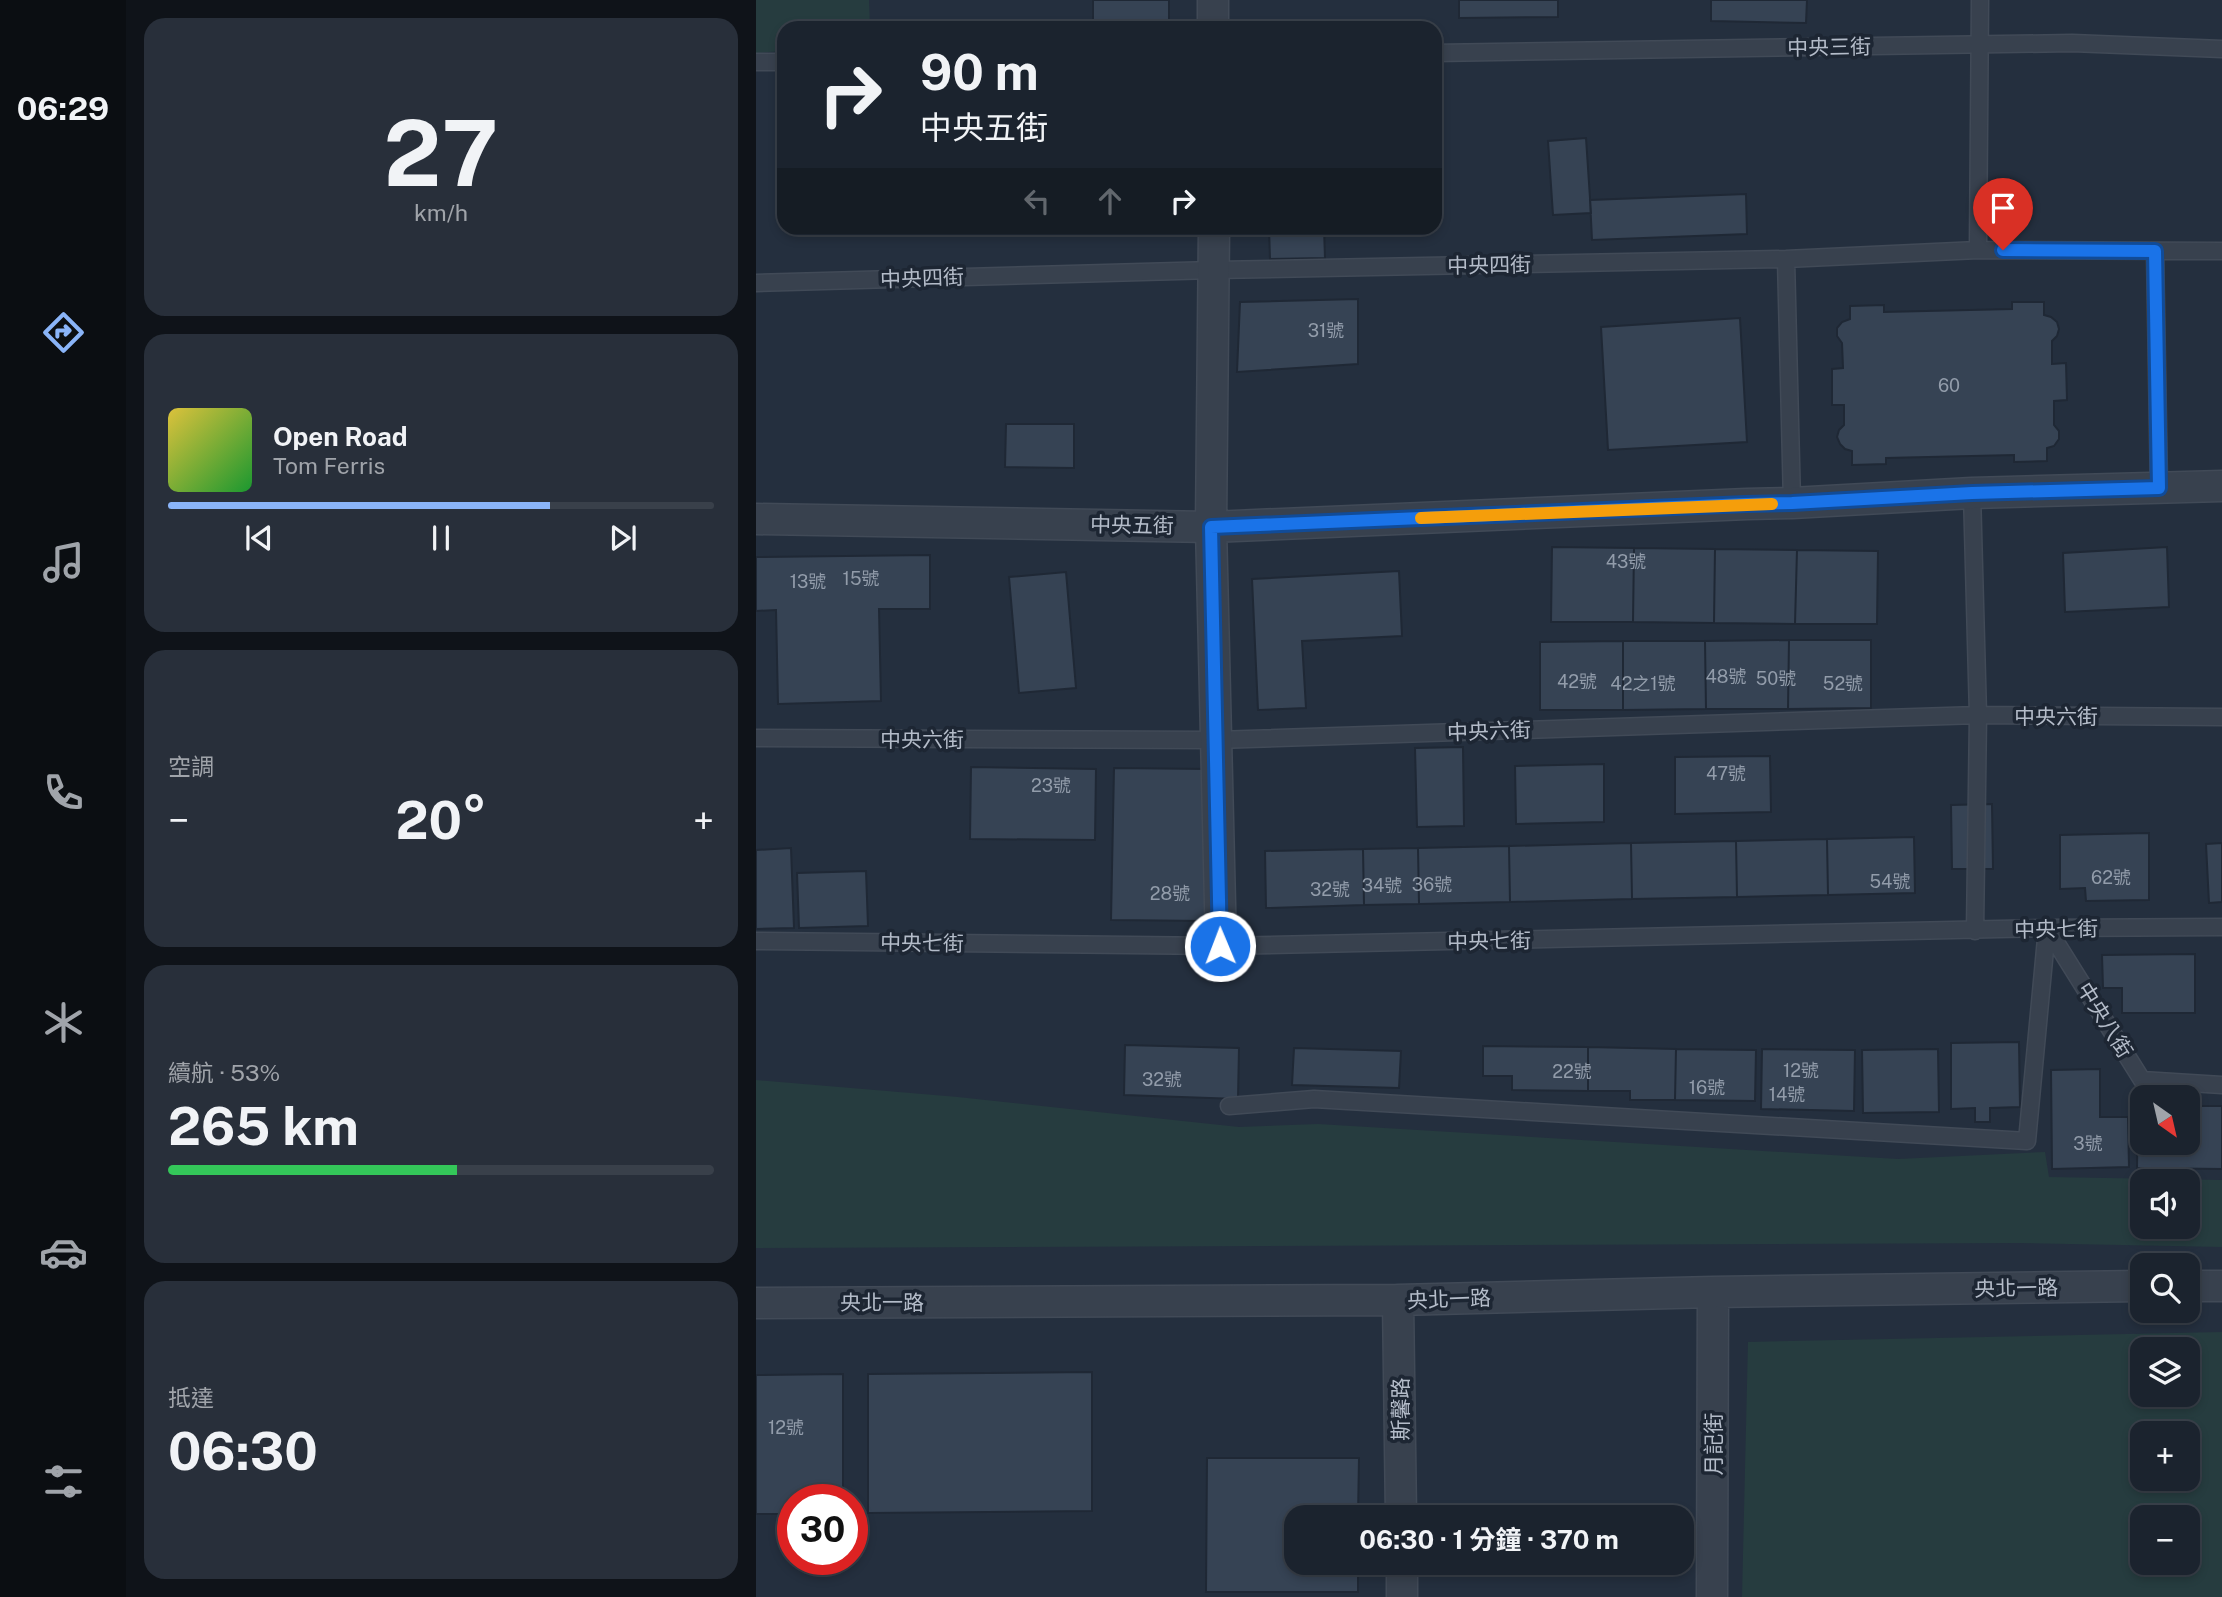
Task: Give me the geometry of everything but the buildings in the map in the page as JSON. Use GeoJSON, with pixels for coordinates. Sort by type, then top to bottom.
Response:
{"type":"FeatureCollection","features":[{"type":"Feature","properties":{"kind":"street"},"geometry":{"type":"LineString","coordinates":[[1213,0],[1213,21]]}},
{"type":"Feature","properties":{"kind":"street"},"geometry":{"type":"LineString","coordinates":[[1214,235],[1211,527],[1220,946]]}},
{"type":"Feature","properties":{"kind":"street","name":"中央五街"},"geometry":{"type":"LineString","coordinates":[[756,519],[1211,527],[1972,493],[2222,486]]}},
{"type":"Feature","properties":{"kind":"street","name":"央北一路"},"geometry":{"type":"LineString","coordinates":[[756,1303],[1398,1300],[2130,1286]]}},
{"type":"Feature","properties":{"kind":"street"},"geometry":{"type":"LineString","coordinates":[[2200,1286],[2222,1286]]}},
{"type":"Feature","properties":{"kind":"street","name":"月記街"},"geometry":{"type":"LineString","coordinates":[[1712,1597],[1713,1292]]}},
{"type":"Feature","properties":{"kind":"street","name":"斯馨路"},"geometry":{"type":"LineString","coordinates":[[1398,1300],[1401,1505]]}},
{"type":"Feature","properties":{"kind":"street"},"geometry":{"type":"LineString","coordinates":[[1402,1575],[1402,1597]]}},
{"type":"Feature","properties":{"kind":"lane"},"geometry":{"type":"LineString","coordinates":[[1978,250],[1979,0]]}},
{"type":"Feature","properties":{"kind":"lane","name":"中央三街"},"geometry":{"type":"LineString","coordinates":[[1442,53],[2072,43],[2222,49]]}},
{"type":"Feature","properties":{"kind":"lane"},"geometry":{"type":"LineString","coordinates":[[756,62],[777,62]]}},
{"type":"Feature","properties":{"kind":"lane","name":"中央四街"},"geometry":{"type":"LineString","coordinates":[[756,283],[1214,270],[1786,259],[1978,250],[2222,251]]}},
{"type":"Feature","properties":{"kind":"lane"},"geometry":{"type":"LineString","coordinates":[[2155,251],[2159,488]]}},
{"type":"Feature","properties":{"kind":"lane"},"geometry":{"type":"LineString","coordinates":[[1786,259],[1792,503]]}},
{"type":"Feature","properties":{"kind":"lane"},"geometry":{"type":"LineString","coordinates":[[1972,493],[1978,715],[1975,931]]}},
{"type":"Feature","properties":{"kind":"lane","name":"中央六街"},"geometry":{"type":"LineString","coordinates":[[756,738],[1216,740],[1978,715],[2222,717]]}},
{"type":"Feature","properties":{"kind":"lane","name":"中央七街"},"geometry":{"type":"LineString","coordinates":[[756,941],[1220,946],[2047,928],[2222,927]]}},
{"type":"Feature","properties":{"kind":"lane"},"geometry":{"type":"LineString","coordinates":[[1229,1107],[1314,1099],[2027,1141],[2047,928]]}},
{"type":"Feature","properties":{"kind":"lane","name":"中央八街"},"geometry":{"type":"LineString","coordinates":[[2047,928],[2142,1080],[2222,1085]]}},
{"type":"Feature","properties":{"kind":"green space"},"geometry":{"type":"Polygon","coordinates":[[[756,0],[869,0],[870,21],[777,21],[777,52],[756,53],[756,0]]]}},
{"type":"Feature","properties":{"kind":"green space"},"geometry":{"type":"Polygon","coordinates":[[[756,1080],[958,1097],[1239,1127],[1318,1124],[1898,1159],[2045,1152],[2049,1177],[2130,1178],[2130,1239],[2200,1239],[2200,1180],[2222,1180],[2222,1247],[2018,1243],[756,1248],[756,1080]]]}},
{"type":"Feature","properties":{"kind":"green space"},"geometry":{"type":"Polygon","coordinates":[[[2222,1332],[2222,1597],[1742,1597],[1748,1342],[2222,1332]]]}},
{"type":"Feature","properties":{"kind":"slow traffic"},"geometry":{"type":"LineString","coordinates":[[1421,518],[1772,504]]}},
{"type":"Feature","properties":{"kind":"route"},"geometry":{"type":"LineString","coordinates":[[1220,946],[1211,527],[1972,493],[2159,488],[2155,251],[2003,250]]}}]}
